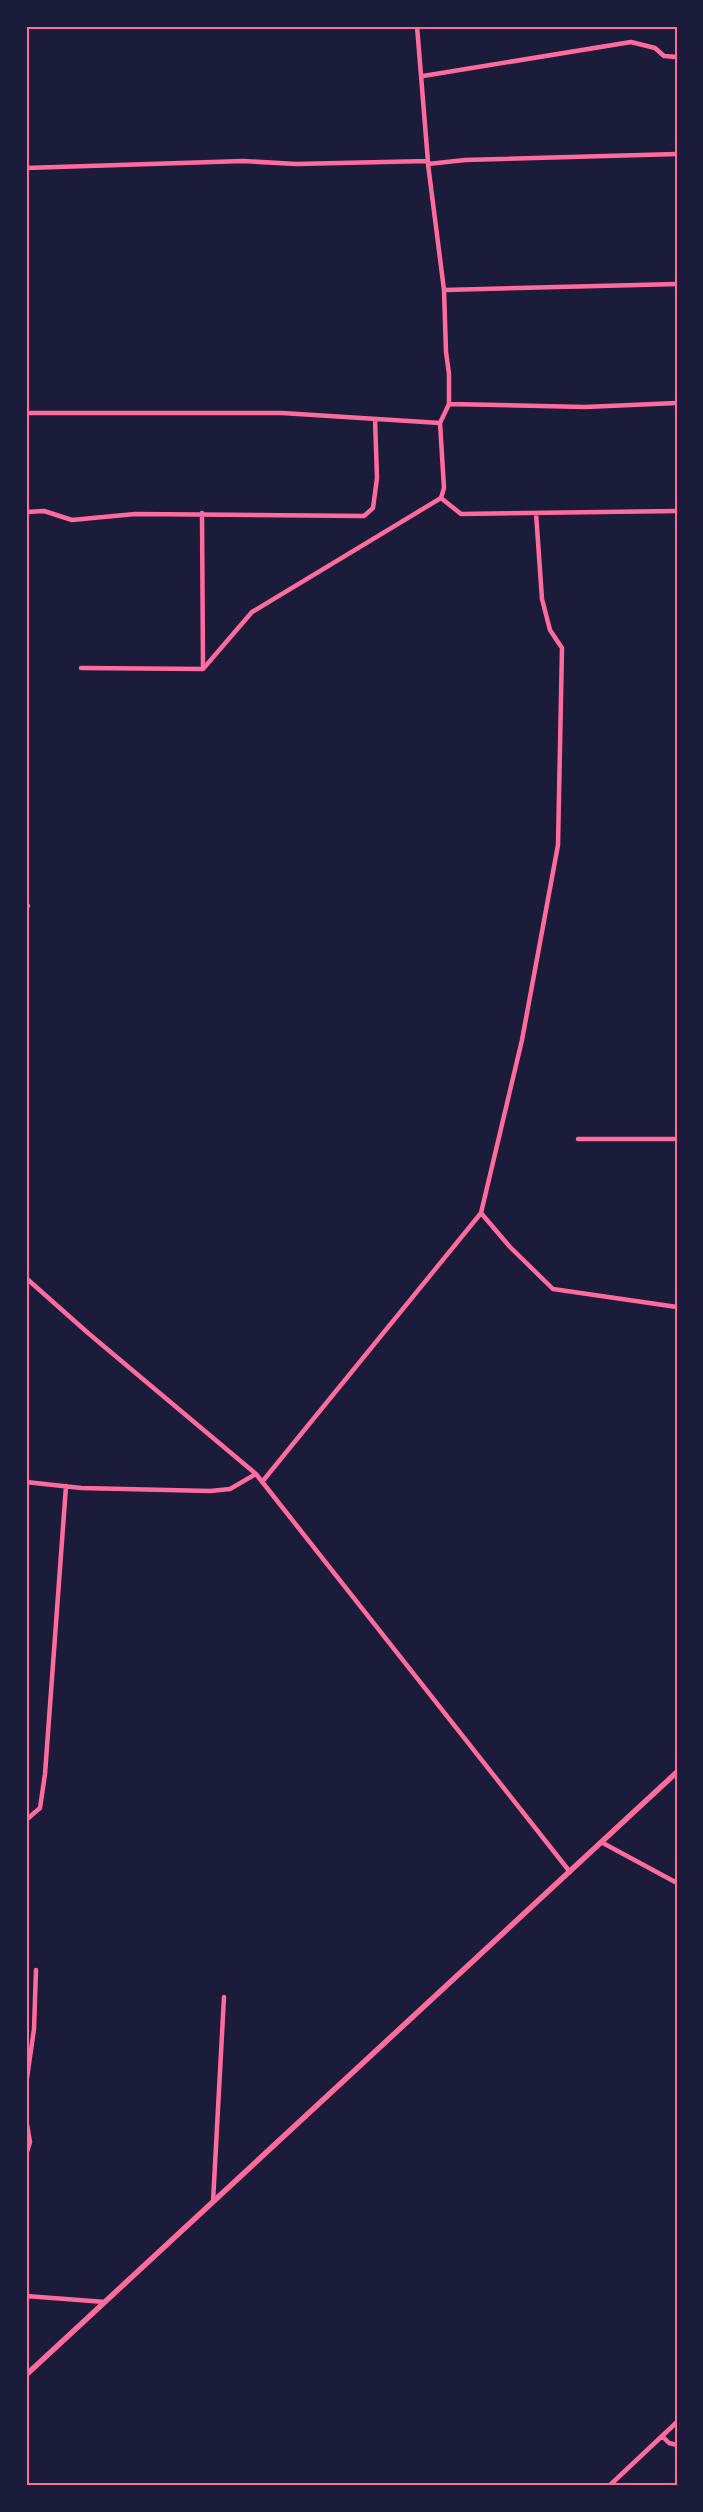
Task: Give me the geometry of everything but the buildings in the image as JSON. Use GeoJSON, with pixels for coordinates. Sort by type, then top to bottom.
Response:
{"type":"FeatureCollection","features":[{"type":"Feature","properties":{"kind":"street"},"geometry":{"type":"LineString","coordinates":[[80,668],[203,669],[252,612],[441,498],[444,488],[440,423],[449,404],[444,290],[428,162],[417,26]]}},
{"type":"Feature","properties":{"kind":"street"},"geometry":{"type":"LineString","coordinates":[[422,76],[630,42],[655,48],[664,56],[677,57]]}},
{"type":"Feature","properties":{"kind":"street"},"geometry":{"type":"LineString","coordinates":[[26,168],[243,161],[296,164],[428,162],[677,154]]}},
{"type":"Feature","properties":{"kind":"street"},"geometry":{"type":"LineString","coordinates":[[444,290],[677,284]]}},
{"type":"Feature","properties":{"kind":"street"},"geometry":{"type":"LineString","coordinates":[[449,404],[586,407],[677,403]]}},
{"type":"Feature","properties":{"kind":"street"},"geometry":{"type":"LineString","coordinates":[[26,413],[282,413],[440,423]]}},
{"type":"Feature","properties":{"kind":"street"},"geometry":{"type":"LineString","coordinates":[[26,512],[44,512],[72,520],[135,514],[202,513],[364,516],[374,508],[377,478],[375,418]]}},
{"type":"Feature","properties":{"kind":"street"},"geometry":{"type":"LineString","coordinates":[[441,498],[461,514],[677,511]]}},
{"type":"Feature","properties":{"kind":"street"},"geometry":{"type":"LineString","coordinates":[[202,513],[203,669]]}},
{"type":"Feature","properties":{"kind":"street"},"geometry":{"type":"LineString","coordinates":[[262,1482],[481,1213],[522,1040],[558,845],[562,648],[550,630],[542,599],[536,513]]}},
{"type":"Feature","properties":{"kind":"street"},"geometry":{"type":"LineString","coordinates":[[578,1139],[677,1139]]}},
{"type":"Feature","properties":{"kind":"street"},"geometry":{"type":"LineString","coordinates":[[481,1213],[510,1247],[553,1288],[677,1308]]}},
{"type":"Feature","properties":{"kind":"street"},"geometry":{"type":"LineString","coordinates":[[26,1278],[256,1474],[570,1872]]}},
{"type":"Feature","properties":{"kind":"street"},"geometry":{"type":"LineString","coordinates":[[26,1482],[175,1492],[210,1491],[230,1488],[256,1474]]}},
{"type":"Feature","properties":{"kind":"street"},"geometry":{"type":"LineString","coordinates":[[26,1820],[40,1808],[45,1774],[66,1486]]}},
{"type":"Feature","properties":{"kind":"street"},"geometry":{"type":"LineString","coordinates":[[26,2375],[677,1772]]}},
{"type":"Feature","properties":{"kind":"street"},"geometry":{"type":"LineString","coordinates":[[601,1842],[677,1883]]}},
{"type":"Feature","properties":{"kind":"street"},"geometry":{"type":"LineString","coordinates":[[26,2085],[34,2029],[36,1970]]}},
{"type":"Feature","properties":{"kind":"street"},"geometry":{"type":"LineString","coordinates":[[214,2202],[224,1997]]}},
{"type":"Feature","properties":{"kind":"street"},"geometry":{"type":"LineString","coordinates":[[26,2119],[30,2142],[26,2155]]}},
{"type":"Feature","properties":{"kind":"street"},"geometry":{"type":"LineString","coordinates":[[26,2296],[105,2302]]}},
{"type":"Feature","properties":{"kind":"street"},"geometry":{"type":"LineString","coordinates":[[609,2486],[677,2422]]}},
{"type":"Feature","properties":{"kind":"street"},"geometry":{"type":"LineString","coordinates":[[662,2436],[669,2443],[677,2445]]}}]}
